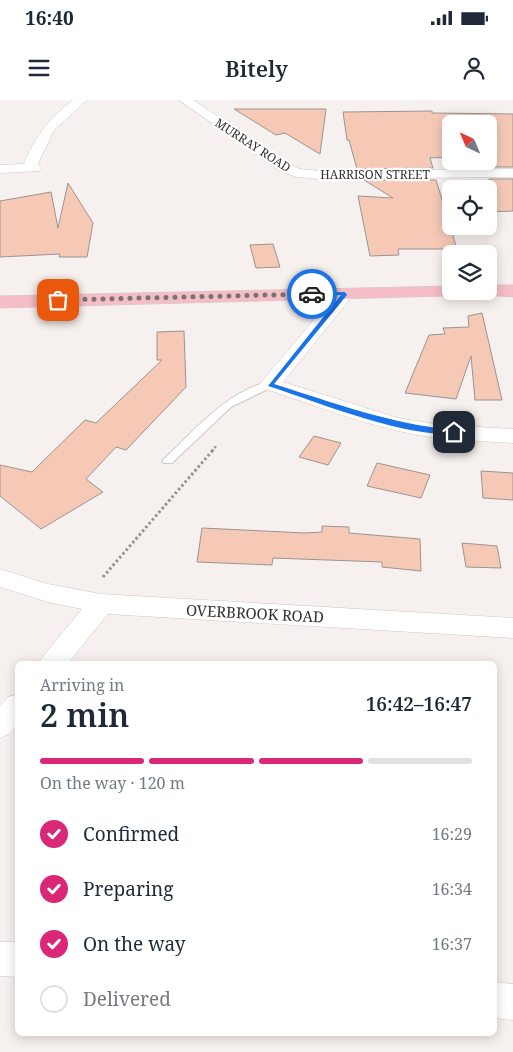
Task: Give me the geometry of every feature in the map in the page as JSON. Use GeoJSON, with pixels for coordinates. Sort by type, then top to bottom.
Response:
{"type":"FeatureCollection","features":[{"type":"Feature","properties":{"kind":"main road"},"geometry":{"type":"LineString","coordinates":[[497,291],[513,291]]}},
{"type":"Feature","properties":{"kind":"main road"},"geometry":{"type":"LineString","coordinates":[[0,302],[442,292]]}},
{"type":"Feature","properties":{"kind":"street"},"geometry":{"type":"LineString","coordinates":[[0,168],[34,168],[30,164],[41,137],[54,122],[81,100]]}},
{"type":"Feature","properties":{"kind":"street","name":"MURRAY ROAD"},"geometry":{"type":"LineString","coordinates":[[185,100],[285,168],[297,173]]}},
{"type":"Feature","properties":{"kind":"street","name":"HARRISON STREET"},"geometry":{"type":"LineString","coordinates":[[297,173],[321,175],[513,174]]}},
{"type":"Feature","properties":{"kind":"street"},"geometry":{"type":"LineString","coordinates":[[345,294],[270,384],[377,419],[405,426],[434,431],[513,436]]}},
{"type":"Feature","properties":{"kind":"street","name":"OVERBROOK ROAD"},"geometry":{"type":"LineString","coordinates":[[0,578],[92,603],[513,628]]}},
{"type":"Feature","properties":{"kind":"street"},"geometry":{"type":"LineString","coordinates":[[53,661],[92,603]]}},
{"type":"Feature","properties":{"kind":"street"},"geometry":{"type":"LineString","coordinates":[[0,726],[15,708]]}},
{"type":"Feature","properties":{"kind":"street"},"geometry":{"type":"LineString","coordinates":[[0,958],[15,960]]}},
{"type":"Feature","properties":{"kind":"street"},"geometry":{"type":"LineString","coordinates":[[497,1000],[513,1002]]}},
{"type":"Feature","properties":{"kind":"lane"},"geometry":{"type":"LineString","coordinates":[[168,461],[227,405],[246,394],[270,384]]}},
{"type":"Feature","properties":{"kind":"path"},"geometry":{"type":"LineString","coordinates":[[92,603],[218,444]]}},
{"type":"Feature","properties":{"kind":"building"},"geometry":{"type":"Polygon","coordinates":[[[234,109],[326,109],[320,154],[285,133],[276,135],[234,109]]]}},
{"type":"Feature","properties":{"kind":"building"},"geometry":{"type":"Polygon","coordinates":[[[432,111],[432,113],[513,114],[513,167],[498,167],[498,115],[442,115],[442,157],[430,158],[433,168],[357,169],[349,140],[347,140],[343,112],[432,111]]]}},
{"type":"Feature","properties":{"kind":"building"},"geometry":{"type":"Polygon","coordinates":[[[513,179],[513,211],[497,212],[497,180],[489,180],[513,179]]]}},
{"type":"Feature","properties":{"kind":"building"},"geometry":{"type":"Polygon","coordinates":[[[364,180],[436,180],[442,200],[442,235],[453,235],[456,245],[442,245],[442,249],[398,249],[399,255],[370,256],[358,196],[393,198],[364,180]]]}},
{"type":"Feature","properties":{"kind":"building"},"geometry":{"type":"Polygon","coordinates":[[[68,183],[93,223],[87,257],[59,257],[60,254],[0,257],[0,201],[51,192],[58,228],[68,183]]]}},
{"type":"Feature","properties":{"kind":"building"},"geometry":{"type":"Polygon","coordinates":[[[273,244],[280,267],[256,268],[250,245],[273,244]]]}},
{"type":"Feature","properties":{"kind":"building"},"geometry":{"type":"Polygon","coordinates":[[[482,313],[502,400],[475,400],[471,356],[456,399],[405,393],[429,335],[445,334],[443,328],[469,327],[468,316],[482,313]]]}},
{"type":"Feature","properties":{"kind":"building"},"geometry":{"type":"Polygon","coordinates":[[[184,331],[186,387],[126,450],[116,447],[86,479],[103,492],[41,529],[0,496],[0,465],[32,472],[85,420],[96,423],[162,360],[157,360],[157,332],[184,331]]]}},
{"type":"Feature","properties":{"kind":"building"},"geometry":{"type":"Polygon","coordinates":[[[314,436],[341,443],[328,465],[299,457],[314,436]]]}},
{"type":"Feature","properties":{"kind":"building"},"geometry":{"type":"Polygon","coordinates":[[[377,463],[430,475],[421,498],[367,486],[377,463]]]}},
{"type":"Feature","properties":{"kind":"building"},"geometry":{"type":"Polygon","coordinates":[[[481,471],[513,473],[513,500],[483,498],[481,471]]]}},
{"type":"Feature","properties":{"kind":"building"},"geometry":{"type":"Polygon","coordinates":[[[322,526],[349,527],[349,533],[420,539],[421,571],[382,567],[382,562],[273,558],[272,565],[197,562],[202,528],[305,533],[322,532],[322,526]]]}},
{"type":"Feature","properties":{"kind":"building"},"geometry":{"type":"Polygon","coordinates":[[[462,543],[497,546],[501,568],[466,567],[462,543]]]}},
{"type":"Feature","properties":{"kind":"way so far"},"geometry":{"type":"LineString","coordinates":[[58,300],[312,294]]}},
{"type":"Feature","properties":{"kind":"route"},"geometry":{"type":"LineString","coordinates":[[312,294],[345,294],[270,384],[377,419],[420,429],[454,432]]}}]}
